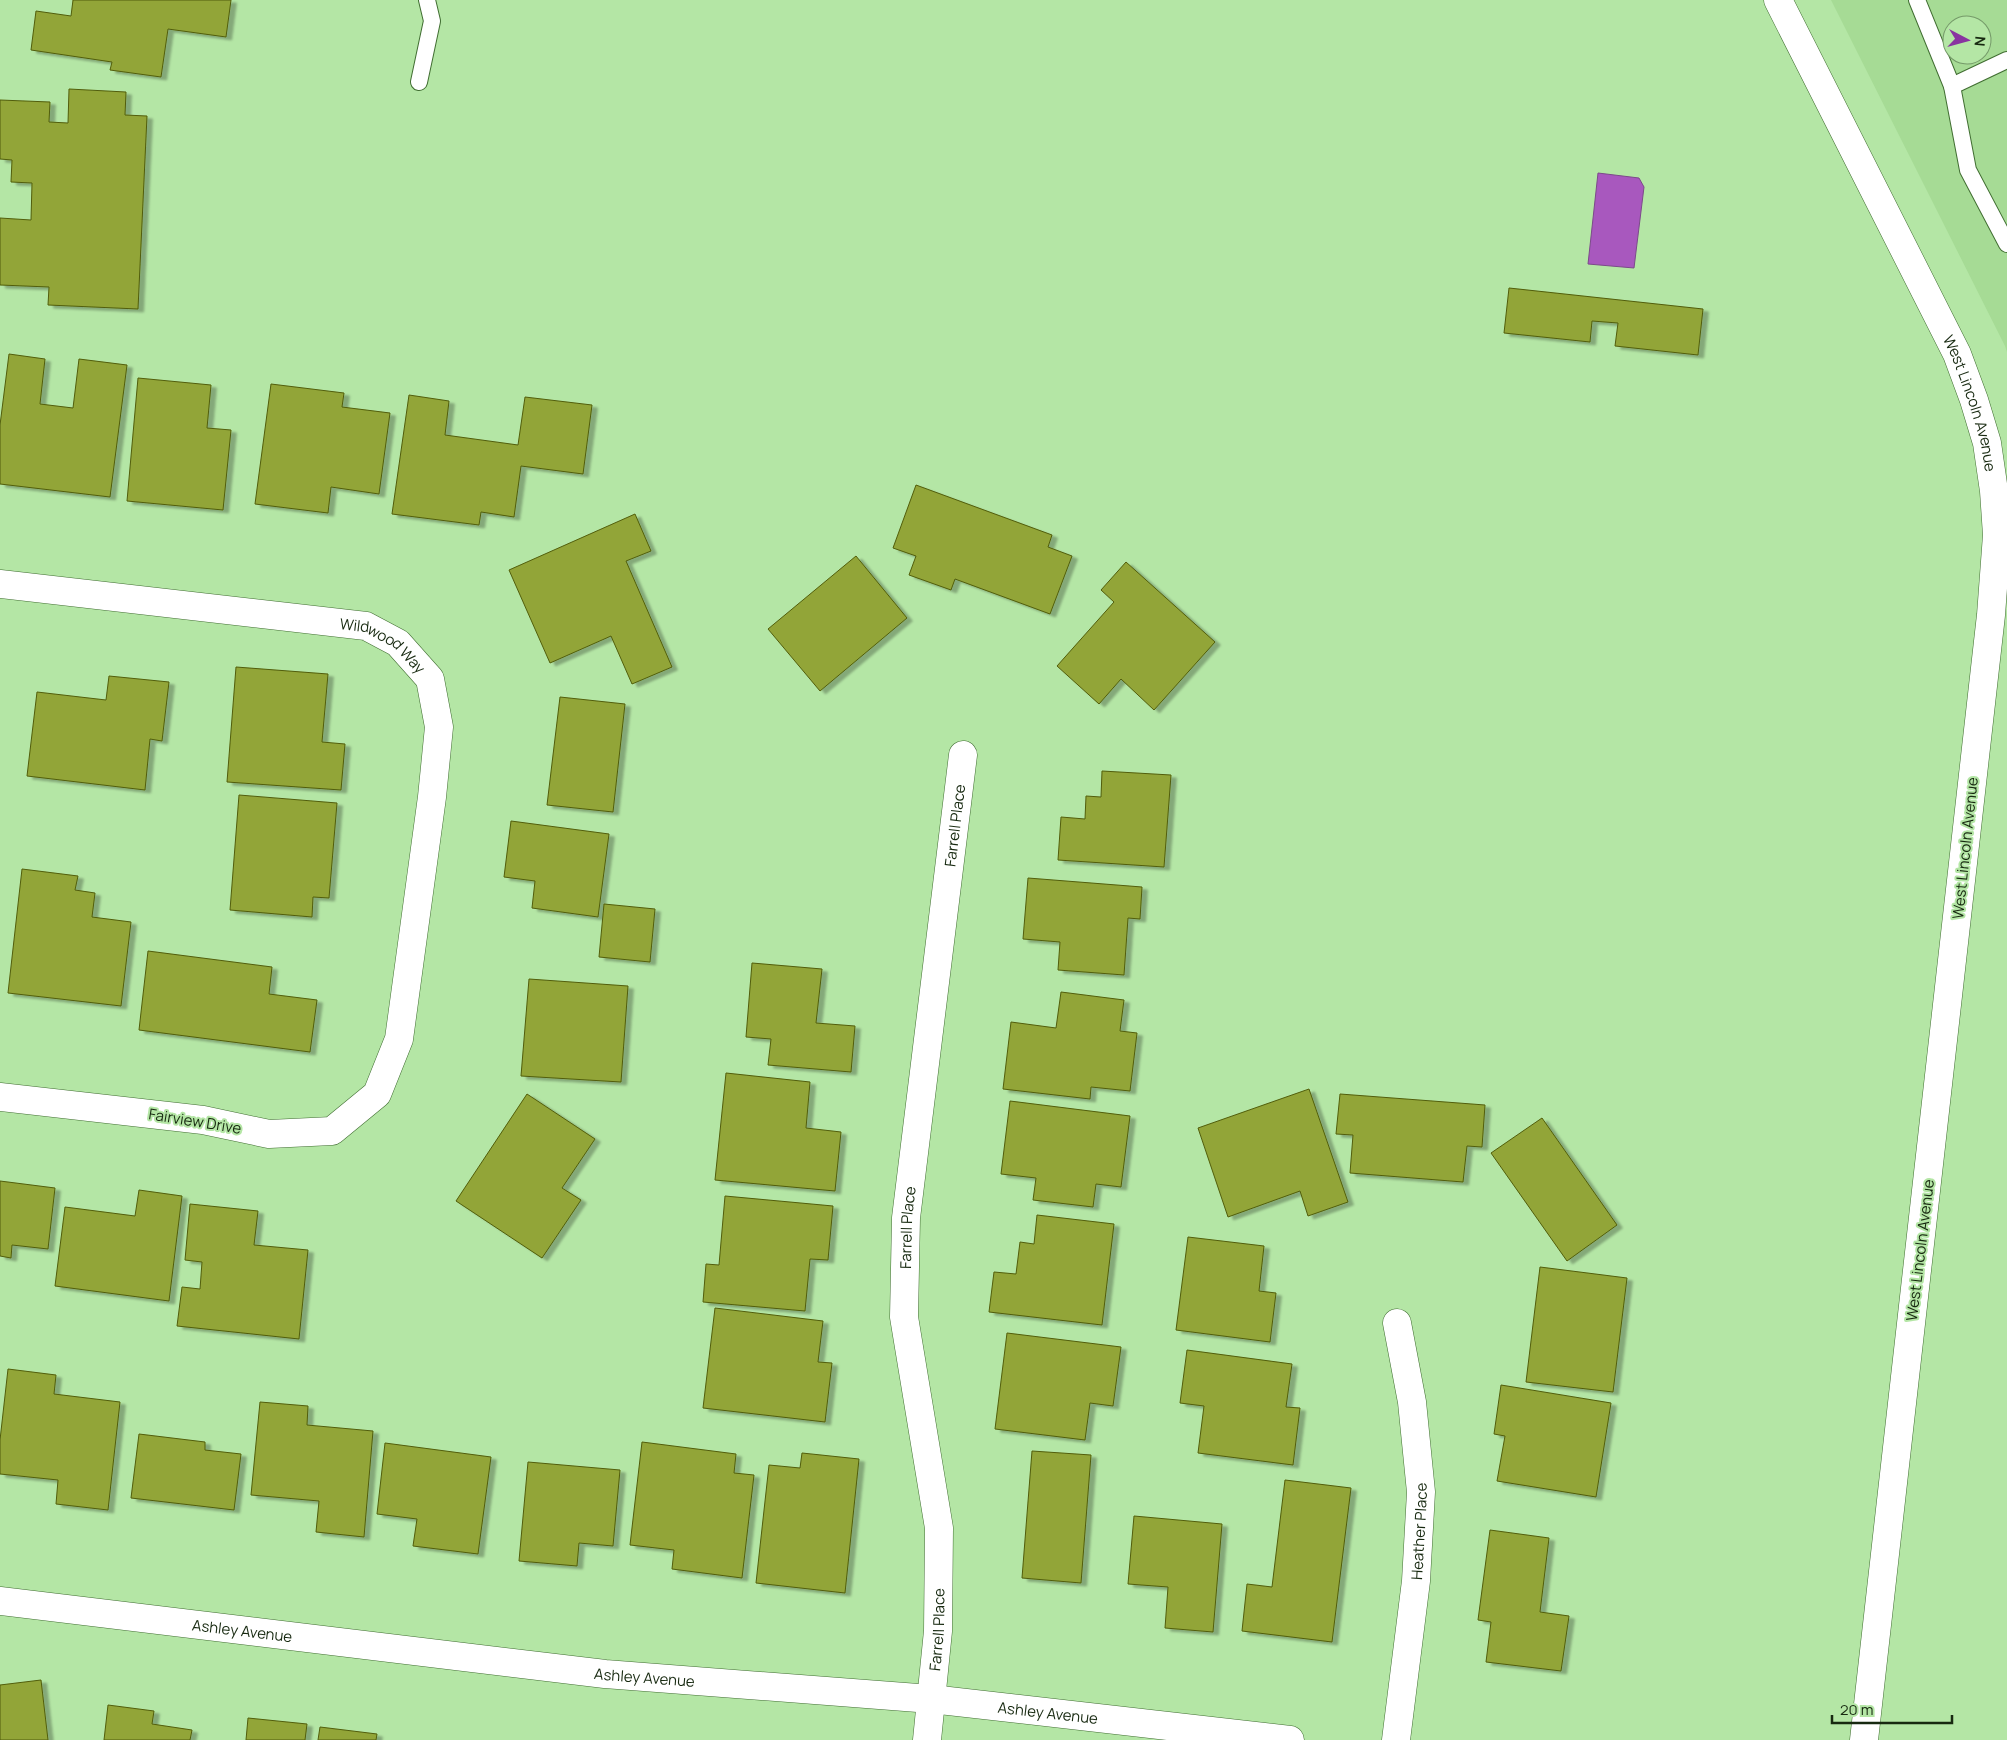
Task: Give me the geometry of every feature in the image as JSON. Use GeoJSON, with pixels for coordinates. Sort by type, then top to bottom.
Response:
{"type":"FeatureCollection","features":[{"type":"Feature","properties":{"kind":"street","name":"West Lincoln Avenue"},"geometry":{"type":"LineString","coordinates":[[1778,0],[1957,354],[1987,443],[2002,535],[1991,615],[1864,1740]]}},
{"type":"Feature","properties":{"kind":"street","name":"Wildwood Way"},"geometry":{"type":"LineString","coordinates":[[0,584],[366,626],[398,643],[430,679],[439,727],[432,797],[399,1039],[377,1094]]}},
{"type":"Feature","properties":{"kind":"street","name":"Farrell Place"},"geometry":{"type":"LineString","coordinates":[[926,1740],[938,1631],[940,1528],[904,1317],[906,1218],[963,755]]}},
{"type":"Feature","properties":{"kind":"street","name":"Fairview Drive"},"geometry":{"type":"LineString","coordinates":[[0,1097],[203,1120],[269,1134],[332,1131],[377,1094]]}},
{"type":"Feature","properties":{"kind":"street","name":"Heather Place"},"geometry":{"type":"LineString","coordinates":[[1396,1740],[1416,1581],[1421,1492],[1412,1402],[1397,1323]]}},
{"type":"Feature","properties":{"kind":"street","name":"Ashley Avenue"},"geometry":{"type":"LineString","coordinates":[[0,1601],[605,1674],[931,1699],[1290,1740]]}},
{"type":"Feature","properties":{"kind":"lane"},"geometry":{"type":"LineString","coordinates":[[419,82],[432,21],[428,0]]}},
{"type":"Feature","properties":{"kind":"lane"},"geometry":{"type":"LineString","coordinates":[[1917,0],[1952,86],[1968,170],[2007,244]]}},
{"type":"Feature","properties":{"kind":"lane"},"geometry":{"type":"LineString","coordinates":[[1952,86],[2007,60]]}},
{"type":"Feature","properties":{"kind":"shaded area"},"geometry":{"type":"Polygon","coordinates":[[[1831,0],[2007,0],[2007,352],[2005,346],[1831,0]]]}},
{"type":"Feature","properties":{"kind":"shaded area"},"geometry":{"type":"Polygon","coordinates":[[[1598,173],[1639,178],[1644,187],[1634,268],[1588,264],[1598,173]]]}},
{"type":"Feature","properties":{"kind":"building"},"geometry":{"type":"Polygon","coordinates":[[[73,0],[231,0],[226,37],[168,29],[161,77],[110,70],[112,62],[31,50],[36,11],[71,16],[73,0]]]}},
{"type":"Feature","properties":{"kind":"building"},"geometry":{"type":"Polygon","coordinates":[[[69,89],[126,92],[125,115],[147,116],[138,309],[48,305],[49,287],[0,285],[0,218],[31,220],[32,183],[11,182],[12,160],[0,159],[0,100],[50,102],[49,122],[68,123],[69,89]]]}},
{"type":"Feature","properties":{"kind":"building"},"geometry":{"type":"Polygon","coordinates":[[[1509,288],[1703,309],[1698,355],[1615,346],[1618,323],[1592,321],[1590,342],[1504,333],[1509,288]]]}},
{"type":"Feature","properties":{"kind":"building"},"geometry":{"type":"Polygon","coordinates":[[[9,354],[45,359],[40,404],[73,408],[79,359],[127,365],[110,497],[0,484],[0,425],[9,354]]]}},
{"type":"Feature","properties":{"kind":"building"},"geometry":{"type":"Polygon","coordinates":[[[138,378],[211,385],[207,428],[231,430],[223,510],[127,501],[138,378]]]}},
{"type":"Feature","properties":{"kind":"building"},"geometry":{"type":"Polygon","coordinates":[[[271,384],[344,393],[342,407],[390,413],[379,494],[331,487],[328,513],[255,504],[271,384]]]}},
{"type":"Feature","properties":{"kind":"building"},"geometry":{"type":"Polygon","coordinates":[[[409,395],[449,401],[445,435],[518,445],[525,397],[592,405],[583,474],[521,466],[514,517],[481,512],[479,525],[392,514],[409,395]]]}},
{"type":"Feature","properties":{"kind":"building"},"geometry":{"type":"Polygon","coordinates":[[[916,485],[1052,535],[1048,547],[1072,556],[1050,614],[955,579],[951,590],[909,575],[916,556],[893,548],[916,485]]]}},
{"type":"Feature","properties":{"kind":"building"},"geometry":{"type":"Polygon","coordinates":[[[635,514],[651,551],[626,561],[672,667],[632,684],[611,636],[550,663],[509,570],[635,514]]]}},
{"type":"Feature","properties":{"kind":"building"},"geometry":{"type":"Polygon","coordinates":[[[856,556],[907,618],[820,691],[768,629],[856,556]]]}},
{"type":"Feature","properties":{"kind":"building"},"geometry":{"type":"Polygon","coordinates":[[[1126,562],[1215,642],[1154,710],[1121,679],[1099,704],[1057,666],[1114,602],[1101,590],[1126,562]]]}},
{"type":"Feature","properties":{"kind":"building"},"geometry":{"type":"Polygon","coordinates":[[[236,667],[328,674],[322,742],[345,744],[341,790],[227,782],[236,667]]]}},
{"type":"Feature","properties":{"kind":"building"},"geometry":{"type":"Polygon","coordinates":[[[109,676],[169,682],[162,741],[150,739],[145,790],[27,776],[37,692],[106,700],[109,676]]]}},
{"type":"Feature","properties":{"kind":"building"},"geometry":{"type":"Polygon","coordinates":[[[560,697],[625,704],[613,812],[547,805],[560,697]]]}},
{"type":"Feature","properties":{"kind":"building"},"geometry":{"type":"Polygon","coordinates":[[[1102,771],[1171,775],[1164,867],[1058,860],[1061,817],[1085,819],[1086,796],[1101,797],[1102,771]]]}},
{"type":"Feature","properties":{"kind":"building"},"geometry":{"type":"Polygon","coordinates":[[[239,795],[337,803],[329,898],[313,897],[312,917],[230,910],[239,795]]]}},
{"type":"Feature","properties":{"kind":"building"},"geometry":{"type":"Polygon","coordinates":[[[511,821],[609,834],[598,917],[532,908],[535,881],[504,877],[511,821]]]}},
{"type":"Feature","properties":{"kind":"building"},"geometry":{"type":"Polygon","coordinates":[[[22,869],[78,876],[75,890],[95,893],[92,917],[131,922],[121,1006],[8,993],[22,869]]]}},
{"type":"Feature","properties":{"kind":"building"},"geometry":{"type":"Polygon","coordinates":[[[1028,878],[1142,887],[1140,919],[1128,918],[1124,975],[1058,970],[1060,942],[1023,939],[1028,878]]]}},
{"type":"Feature","properties":{"kind":"building"},"geometry":{"type":"Polygon","coordinates":[[[604,904],[655,909],[650,962],[599,957],[604,904]]]}},
{"type":"Feature","properties":{"kind":"building"},"geometry":{"type":"Polygon","coordinates":[[[148,951],[272,967],[269,994],[317,1000],[310,1052],[139,1030],[148,951]]]}},
{"type":"Feature","properties":{"kind":"building"},"geometry":{"type":"Polygon","coordinates":[[[752,963],[822,969],[816,1023],[855,1026],[851,1072],[768,1065],[771,1039],[746,1037],[752,963]]]}},
{"type":"Feature","properties":{"kind":"building"},"geometry":{"type":"Polygon","coordinates":[[[529,979],[628,986],[621,1082],[521,1076],[529,979]]]}},
{"type":"Feature","properties":{"kind":"building"},"geometry":{"type":"Polygon","coordinates":[[[1061,992],[1124,1000],[1120,1031],[1137,1033],[1130,1091],[1091,1087],[1090,1099],[1003,1089],[1011,1022],[1056,1028],[1061,992]]]}},
{"type":"Feature","properties":{"kind":"building"},"geometry":{"type":"Polygon","coordinates":[[[726,1073],[810,1082],[806,1128],[841,1132],[835,1191],[715,1180],[726,1073]]]}},
{"type":"Feature","properties":{"kind":"building"},"geometry":{"type":"Polygon","coordinates":[[[1309,1089],[1348,1202],[1308,1216],[1300,1191],[1228,1217],[1198,1128],[1309,1089]]]}},
{"type":"Feature","properties":{"kind":"building"},"geometry":{"type":"Polygon","coordinates":[[[527,1094],[595,1139],[562,1188],[581,1200],[542,1258],[456,1201],[527,1094]]]}},
{"type":"Feature","properties":{"kind":"building"},"geometry":{"type":"Polygon","coordinates":[[[1340,1094],[1485,1105],[1482,1147],[1467,1146],[1463,1182],[1350,1173],[1353,1135],[1336,1134],[1340,1094]]]}},
{"type":"Feature","properties":{"kind":"building"},"geometry":{"type":"Polygon","coordinates":[[[1010,1101],[1130,1116],[1121,1187],[1096,1184],[1093,1207],[1033,1200],[1036,1178],[1001,1174],[1010,1101]]]}},
{"type":"Feature","properties":{"kind":"building"},"geometry":{"type":"Polygon","coordinates":[[[1542,1118],[1617,1225],[1567,1261],[1491,1153],[1542,1118]]]}},
{"type":"Feature","properties":{"kind":"building"},"geometry":{"type":"Polygon","coordinates":[[[0,1181],[55,1188],[48,1249],[12,1245],[11,1258],[0,1256],[0,1181]]]}},
{"type":"Feature","properties":{"kind":"building"},"geometry":{"type":"Polygon","coordinates":[[[139,1190],[182,1196],[169,1301],[55,1286],[65,1207],[135,1216],[139,1190]]]}},
{"type":"Feature","properties":{"kind":"building"},"geometry":{"type":"Polygon","coordinates":[[[725,1196],[833,1206],[828,1260],[810,1259],[805,1311],[703,1302],[706,1264],[719,1265],[725,1196]]]}},
{"type":"Feature","properties":{"kind":"building"},"geometry":{"type":"Polygon","coordinates":[[[190,1204],[258,1211],[254,1245],[308,1250],[299,1339],[177,1326],[182,1287],[200,1289],[202,1262],[185,1260],[190,1204]]]}},
{"type":"Feature","properties":{"kind":"building"},"geometry":{"type":"Polygon","coordinates":[[[1037,1215],[1114,1224],[1102,1325],[989,1312],[994,1272],[1016,1274],[1020,1242],[1034,1244],[1037,1215]]]}},
{"type":"Feature","properties":{"kind":"building"},"geometry":{"type":"Polygon","coordinates":[[[1188,1237],[1264,1246],[1259,1291],[1276,1293],[1270,1342],[1176,1330],[1188,1237]]]}},
{"type":"Feature","properties":{"kind":"building"},"geometry":{"type":"Polygon","coordinates":[[[1540,1267],[1627,1278],[1613,1392],[1526,1382],[1540,1267]]]}},
{"type":"Feature","properties":{"kind":"building"},"geometry":{"type":"Polygon","coordinates":[[[715,1308],[823,1321],[818,1362],[832,1363],[825,1422],[703,1408],[715,1308]]]}},
{"type":"Feature","properties":{"kind":"building"},"geometry":{"type":"Polygon","coordinates":[[[1007,1333],[1121,1347],[1113,1406],[1090,1403],[1085,1440],[995,1429],[1007,1333]]]}},
{"type":"Feature","properties":{"kind":"building"},"geometry":{"type":"Polygon","coordinates":[[[1187,1350],[1292,1364],[1286,1407],[1300,1408],[1293,1465],[1198,1453],[1204,1406],[1180,1403],[1187,1350]]]}},
{"type":"Feature","properties":{"kind":"building"},"geometry":{"type":"Polygon","coordinates":[[[8,1369],[56,1375],[54,1394],[120,1402],[108,1510],[56,1504],[58,1480],[0,1474],[0,1440],[8,1369]]]}},
{"type":"Feature","properties":{"kind":"building"},"geometry":{"type":"Polygon","coordinates":[[[1501,1385],[1611,1403],[1596,1497],[1497,1481],[1505,1436],[1494,1434],[1501,1385]]]}},
{"type":"Feature","properties":{"kind":"building"},"geometry":{"type":"Polygon","coordinates":[[[260,1402],[308,1406],[307,1425],[373,1431],[364,1537],[316,1532],[319,1501],[251,1495],[260,1402]]]}},
{"type":"Feature","properties":{"kind":"building"},"geometry":{"type":"Polygon","coordinates":[[[139,1434],[205,1442],[205,1450],[241,1454],[234,1510],[131,1498],[139,1434]]]}},
{"type":"Feature","properties":{"kind":"building"},"geometry":{"type":"Polygon","coordinates":[[[642,1442],[736,1454],[734,1473],[754,1475],[742,1578],[672,1569],[674,1550],[630,1545],[642,1442]]]}},
{"type":"Feature","properties":{"kind":"building"},"geometry":{"type":"Polygon","coordinates":[[[385,1443],[491,1457],[478,1554],[413,1546],[417,1519],[377,1514],[385,1443]]]}},
{"type":"Feature","properties":{"kind":"building"},"geometry":{"type":"Polygon","coordinates":[[[1032,1451],[1091,1455],[1081,1583],[1022,1578],[1032,1451]]]}},
{"type":"Feature","properties":{"kind":"building"},"geometry":{"type":"Polygon","coordinates":[[[802,1453],[859,1459],[845,1593],[756,1583],[769,1465],[800,1468],[802,1453]]]}},
{"type":"Feature","properties":{"kind":"building"},"geometry":{"type":"Polygon","coordinates":[[[528,1462],[620,1470],[613,1546],[579,1543],[577,1566],[519,1561],[528,1462]]]}},
{"type":"Feature","properties":{"kind":"building"},"geometry":{"type":"Polygon","coordinates":[[[1285,1480],[1351,1488],[1332,1642],[1242,1631],[1247,1584],[1272,1587],[1285,1480]]]}},
{"type":"Feature","properties":{"kind":"building"},"geometry":{"type":"Polygon","coordinates":[[[1134,1516],[1222,1524],[1213,1632],[1165,1628],[1168,1587],[1128,1584],[1134,1516]]]}},
{"type":"Feature","properties":{"kind":"building"},"geometry":{"type":"Polygon","coordinates":[[[1490,1530],[1549,1538],[1540,1612],[1569,1616],[1561,1671],[1486,1662],[1491,1622],[1478,1620],[1490,1530]]]}},
{"type":"Feature","properties":{"kind":"building"},"geometry":{"type":"Polygon","coordinates":[[[41,1680],[48,1740],[0,1740],[0,1685],[41,1680]]]}},
{"type":"Feature","properties":{"kind":"building"},"geometry":{"type":"Polygon","coordinates":[[[108,1705],[154,1711],[152,1724],[192,1730],[190,1740],[104,1740],[108,1705]]]}},
{"type":"Feature","properties":{"kind":"building"},"geometry":{"type":"Polygon","coordinates":[[[248,1718],[307,1724],[305,1740],[246,1740],[248,1718]]]}},
{"type":"Feature","properties":{"kind":"building"},"geometry":{"type":"Polygon","coordinates":[[[320,1727],[377,1734],[376,1740],[318,1740],[320,1727]]]}}]}
